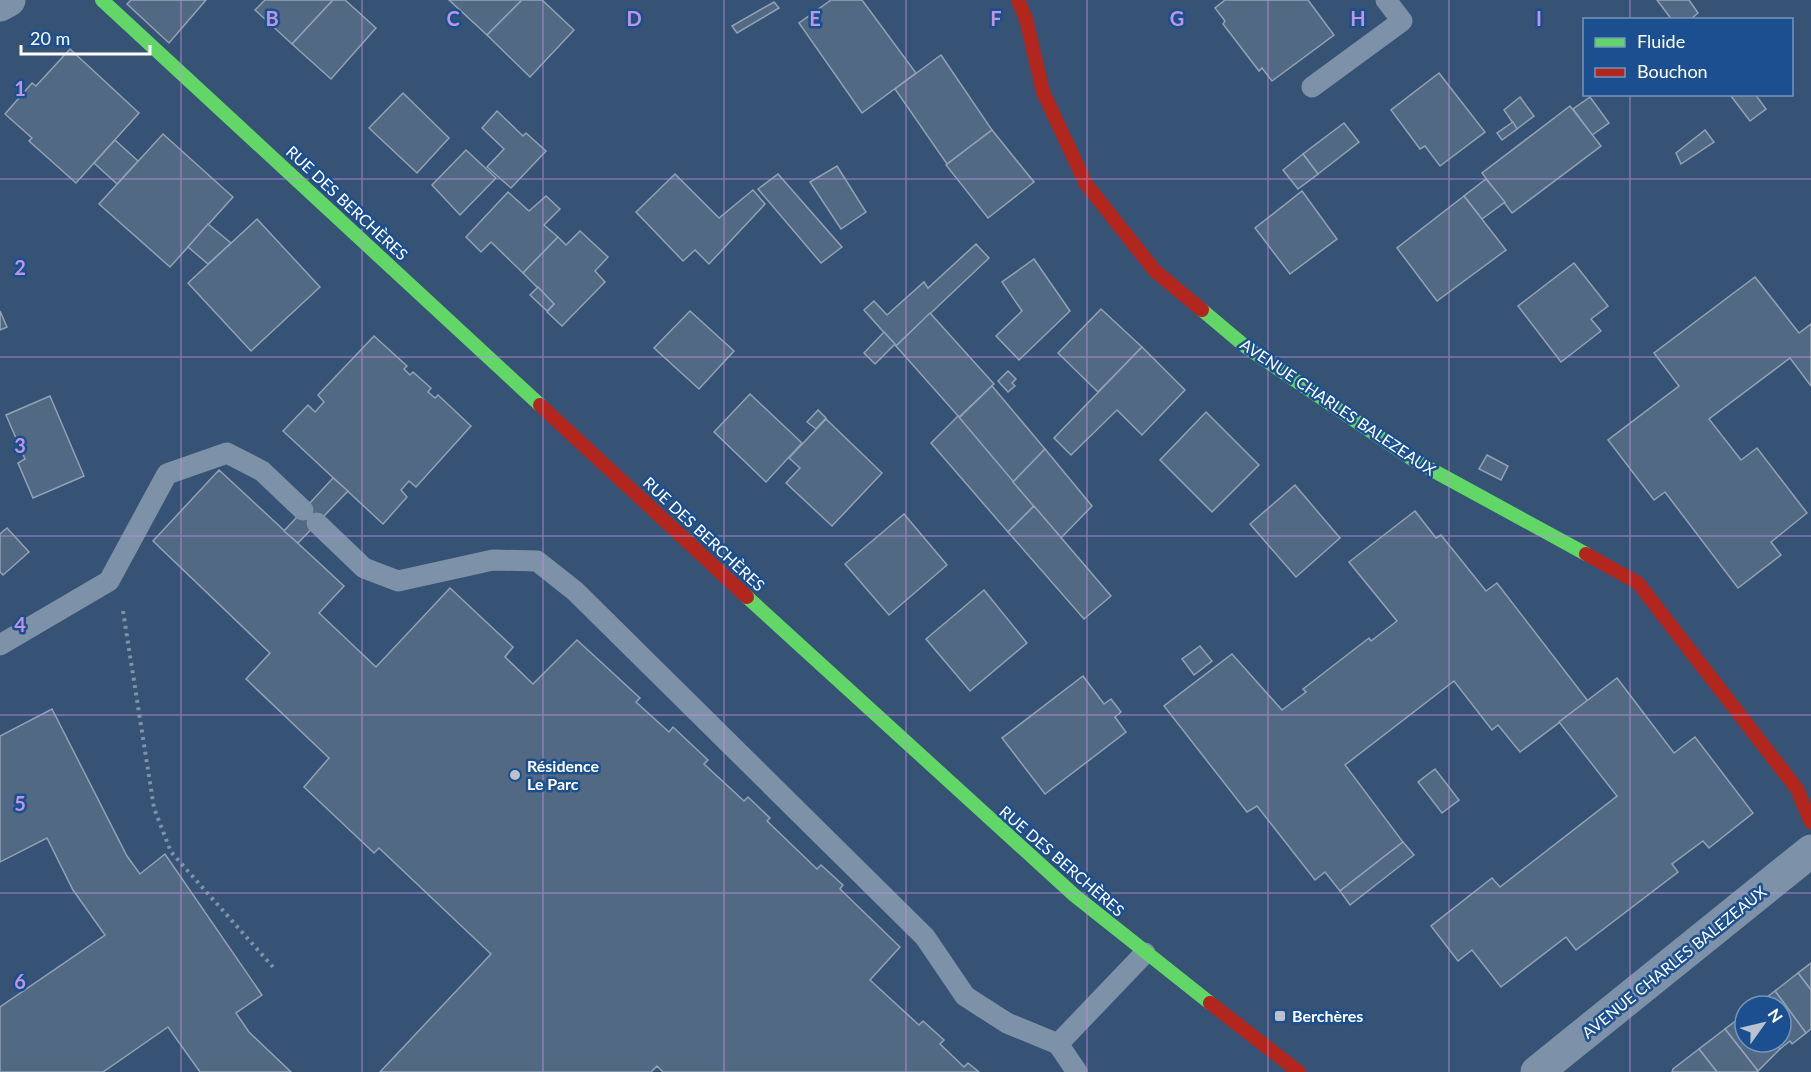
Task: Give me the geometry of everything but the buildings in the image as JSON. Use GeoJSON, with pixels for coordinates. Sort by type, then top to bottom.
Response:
{"type":"FeatureCollection","features":[{"type":"Feature","properties":{"kind":"street"},"geometry":{"type":"LineString","coordinates":[[0,5],[9,0]]}},
{"type":"Feature","properties":{"kind":"street","name":"RUE DES BERCHÈRES"},"geometry":{"type":"LineString","coordinates":[[102,0],[912,750],[1074,895],[1299,1072]]}},
{"type":"Feature","properties":{"kind":"street","name":"AVENUE CHARLES BALEZEAUX"},"geometry":{"type":"LineString","coordinates":[[1018,0],[1026,19],[1043,92],[1086,184],[1155,271],[1246,347],[1412,459],[1638,583],[1797,789],[1811,822]]}},
{"type":"Feature","properties":{"kind":"street","name":"AVENUE CHARLES BALEZEAUX"},"geometry":{"type":"LineString","coordinates":[[1537,1072],[1811,851]]}},
{"type":"Feature","properties":{"kind":"lane"},"geometry":{"type":"LineString","coordinates":[[1312,87],[1402,21],[1386,0]]}},
{"type":"Feature","properties":{"kind":"lane"},"geometry":{"type":"LineString","coordinates":[[0,645],[109,581],[167,474],[227,453],[262,471],[364,568],[398,581],[494,560],[537,561],[575,591],[925,937],[965,996],[1007,1023],[1059,1044],[1077,1072]]}},
{"type":"Feature","properties":{"kind":"lane"},"geometry":{"type":"LineString","coordinates":[[1059,1044],[1145,953]]}},
{"type":"Feature","properties":{"kind":"path"},"geometry":{"type":"LineString","coordinates":[[109,581],[124,614],[154,808],[171,852],[273,967]]}},
{"type":"Feature","properties":{"kind":"traffic: fast"},"geometry":{"type":"LineString","coordinates":[[102,0],[540,405]]}},
{"type":"Feature","properties":{"kind":"traffic: fast"},"geometry":{"type":"LineString","coordinates":[[1202,310],[1246,347],[1412,459],[1586,554]]}},
{"type":"Feature","properties":{"kind":"traffic: fast"},"geometry":{"type":"LineString","coordinates":[[747,597],[1074,895],[1210,1003]]}},
{"type":"Feature","properties":{"kind":"traffic: jam"},"geometry":{"type":"LineString","coordinates":[[1018,0],[1026,19],[1043,92],[1086,184],[1155,271],[1202,310]]}},
{"type":"Feature","properties":{"kind":"traffic: jam"},"geometry":{"type":"LineString","coordinates":[[540,405],[747,597]]}},
{"type":"Feature","properties":{"kind":"traffic: jam"},"geometry":{"type":"LineString","coordinates":[[1586,554],[1638,583],[1797,789],[1811,822]]}},
{"type":"Feature","properties":{"kind":"traffic: jam"},"geometry":{"type":"LineString","coordinates":[[1210,1003],[1299,1072]]}},
{"type":"Feature","properties":{"kind":"place","name":"Résidence Le Parc"},"geometry":{"type":"Point","coordinates":[515,775]}},
{"type":"Feature","properties":{"kind":"place","name":"Berchères"},"geometry":{"type":"Point","coordinates":[1280,1016]}}]}
